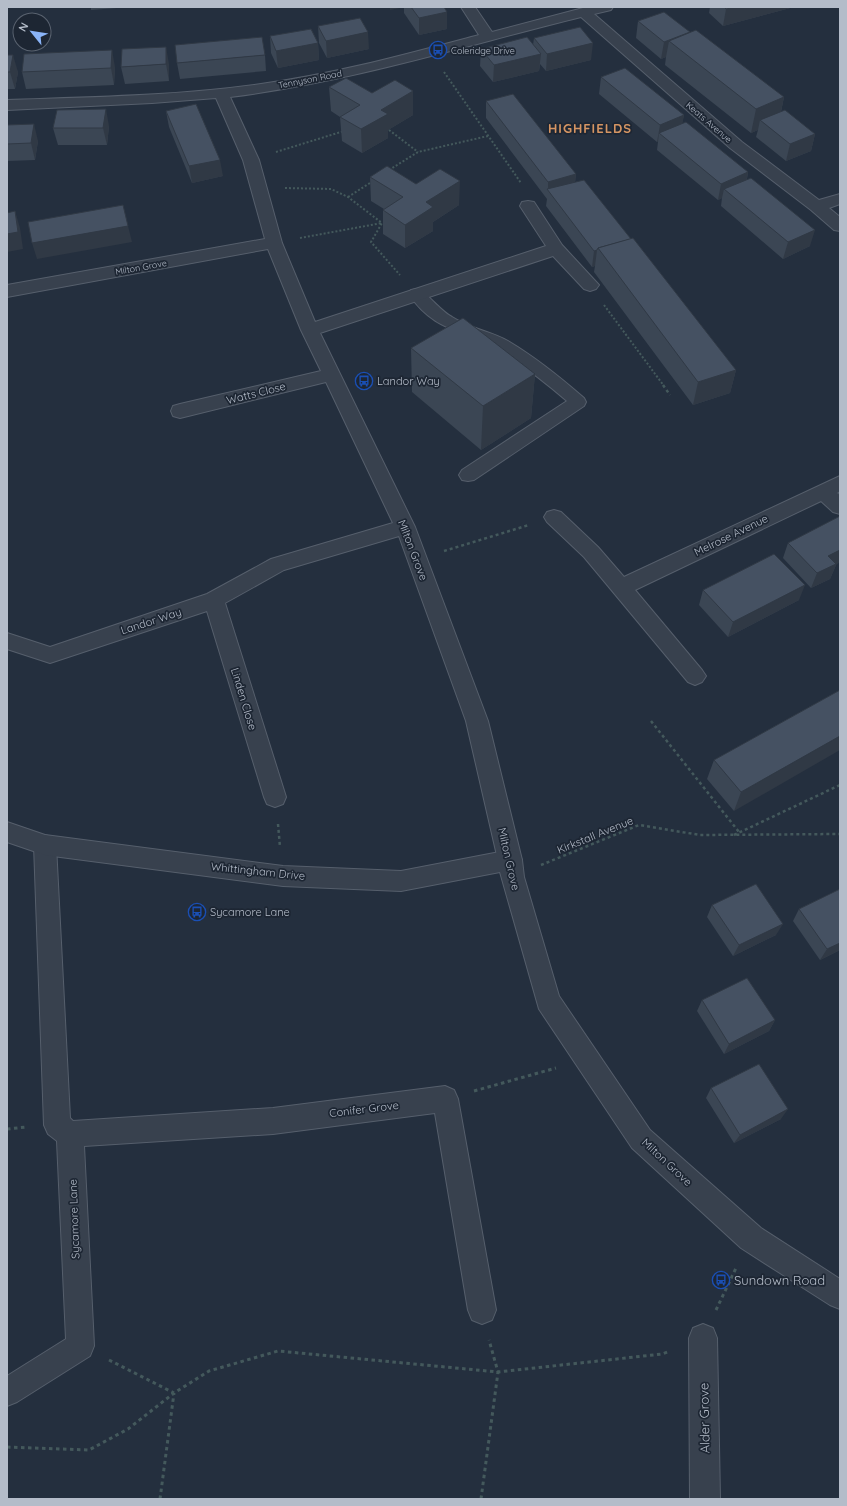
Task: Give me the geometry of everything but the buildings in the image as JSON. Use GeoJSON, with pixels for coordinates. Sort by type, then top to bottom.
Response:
{"type":"FeatureCollection","features":[{"type":"Feature","properties":{"kind":"street"},"geometry":{"type":"LineString","coordinates":[[468,7],[488,37]]}},
{"type":"Feature","properties":{"kind":"street","name":"Tennyson Road"},"geometry":{"type":"LineString","coordinates":[[7,105],[172,98],[296,83],[430,52],[606,7]]}},
{"type":"Feature","properties":{"kind":"street","name":"Keats Avenue"},"geometry":{"type":"LineString","coordinates":[[583,12],[736,145],[818,206],[840,226]]}},
{"type":"Feature","properties":{"kind":"street","name":"Milton Grove"},"geometry":{"type":"LineString","coordinates":[[221,93],[251,160],[274,243],[310,330],[405,527],[477,721],[511,868],[548,1000],[641,1139],[751,1238],[840,1295]]}},
{"type":"Feature","properties":{"kind":"street"},"geometry":{"type":"LineString","coordinates":[[818,206],[840,199]]}},
{"type":"Feature","properties":{"kind":"street"},"geometry":{"type":"LineString","coordinates":[[528,206],[556,249],[590,285]]}},
{"type":"Feature","properties":{"kind":"street","name":"Milton Grove"},"geometry":{"type":"LineString","coordinates":[[7,291],[274,243]]}},
{"type":"Feature","properties":{"kind":"street"},"geometry":{"type":"LineString","coordinates":[[310,330],[556,249]]}},
{"type":"Feature","properties":{"kind":"street","name":"Watts Close"},"geometry":{"type":"LineString","coordinates":[[180,411],[331,375]]}},
{"type":"Feature","properties":{"kind":"street"},"geometry":{"type":"LineString","coordinates":[[832,487],[840,507]]}},
{"type":"Feature","properties":{"kind":"street","name":"Melrose Avenue"},"geometry":{"type":"LineString","coordinates":[[621,588],[832,487]]}},
{"type":"Feature","properties":{"kind":"street"},"geometry":{"type":"LineString","coordinates":[[554,517],[591,552],[695,676]]}},
{"type":"Feature","properties":{"kind":"street","name":"Landor Way"},"geometry":{"type":"LineString","coordinates":[[7,641],[50,655],[214,600],[278,564],[405,527]]}},
{"type":"Feature","properties":{"kind":"street","name":"Linden Close"},"geometry":{"type":"LineString","coordinates":[[214,600],[275,797]]}},
{"type":"Feature","properties":{"kind":"street","name":"Whittingham Drive"},"geometry":{"type":"LineString","coordinates":[[7,832],[45,845],[283,876],[402,881],[511,868]]}},
{"type":"Feature","properties":{"kind":"street"},"geometry":{"type":"LineString","coordinates":[[45,845],[57,1125],[70,1134]]}},
{"type":"Feature","properties":{"kind":"street"},"geometry":{"type":"LineString","coordinates":[[445,1099],[482,1310]]}},
{"type":"Feature","properties":{"kind":"street","name":"Conifer Grove"},"geometry":{"type":"LineString","coordinates":[[70,1134],[273,1121],[445,1099]]}},
{"type":"Feature","properties":{"kind":"street","name":"Sycamore Lane"},"geometry":{"type":"LineString","coordinates":[[70,1134],[80,1346]]}},
{"type":"Feature","properties":{"kind":"street","name":"Alder Grove"},"geometry":{"type":"LineString","coordinates":[[703,1338],[705,1499]]}},
{"type":"Feature","properties":{"kind":"street"},"geometry":{"type":"LineString","coordinates":[[8,1390],[80,1346]]}},
{"type":"Feature","properties":{"kind":"lane"},"geometry":{"type":"LineString","coordinates":[[417,294],[431,310],[441,318],[485,336],[502,346],[550,378],[578,402],[468,475]]}},
{"type":"Feature","properties":{"kind":"path"},"geometry":{"type":"LineString","coordinates":[[430,52],[523,186]]}},
{"type":"Feature","properties":{"kind":"path"},"geometry":{"type":"LineString","coordinates":[[251,160],[347,130]]}},
{"type":"Feature","properties":{"kind":"path"},"geometry":{"type":"LineString","coordinates":[[389,130],[418,152]]}},
{"type":"Feature","properties":{"kind":"path"},"geometry":{"type":"LineString","coordinates":[[386,172],[418,152],[488,136]]}},
{"type":"Feature","properties":{"kind":"path"},"geometry":{"type":"LineString","coordinates":[[348,197],[374,181]]}},
{"type":"Feature","properties":{"kind":"path"},"geometry":{"type":"LineString","coordinates":[[259,188],[331,189],[348,197],[382,223]]}},
{"type":"Feature","properties":{"kind":"path"},"geometry":{"type":"LineString","coordinates":[[274,243],[382,223]]}},
{"type":"Feature","properties":{"kind":"path"},"geometry":{"type":"LineString","coordinates":[[382,223],[371,242],[417,294]]}},
{"type":"Feature","properties":{"kind":"path"},"geometry":{"type":"LineString","coordinates":[[590,285],[670,395]]}},
{"type":"Feature","properties":{"kind":"path"},"geometry":{"type":"LineString","coordinates":[[417,560],[554,517]]}},
{"type":"Feature","properties":{"kind":"path"},"geometry":{"type":"LineString","coordinates":[[651,721],[739,832]]}},
{"type":"Feature","properties":{"kind":"path"},"geometry":{"type":"LineString","coordinates":[[734,835],[840,785]]}},
{"type":"Feature","properties":{"kind":"path"},"geometry":{"type":"LineString","coordinates":[[275,797],[283,876]]}},
{"type":"Feature","properties":{"kind":"path","name":"Kirkstall Avenue"},"geometry":{"type":"LineString","coordinates":[[511,868],[639,825],[700,835],[840,834]]}},
{"type":"Feature","properties":{"kind":"path"},"geometry":{"type":"LineString","coordinates":[[445,1099],[587,1059]]}},
{"type":"Feature","properties":{"kind":"path"},"geometry":{"type":"LineString","coordinates":[[7,1447],[89,1450],[128,1429],[174,1393],[209,1371],[278,1351],[498,1372],[662,1354],[703,1338],[751,1238]]}},
{"type":"Feature","properties":{"kind":"path"},"geometry":{"type":"LineString","coordinates":[[80,1346],[174,1393]]}},
{"type":"Feature","properties":{"kind":"path"},"geometry":{"type":"LineString","coordinates":[[481,1499],[498,1372]]}},
{"type":"Feature","properties":{"kind":"path"},"geometry":{"type":"LineString","coordinates":[[160,1499],[174,1393]]}},
{"type":"Feature","properties":{"kind":"place","name":"Coleridge Drive"},"geometry":{"type":"Point","coordinates":[438,50]}},
{"type":"Feature","properties":{"kind":"place","name":"Landor Way"},"geometry":{"type":"Point","coordinates":[364,381]}},
{"type":"Feature","properties":{"kind":"place","name":"Sycamore Lane"},"geometry":{"type":"Point","coordinates":[197,912]}},
{"type":"Feature","properties":{"kind":"place","name":"Sundown Road"},"geometry":{"type":"Point","coordinates":[721,1280]}},
{"type":"Feature","properties":{"kind":"district","name":"HIGHFIELDS"},"geometry":{"type":"Point","coordinates":[590,128]}}]}
